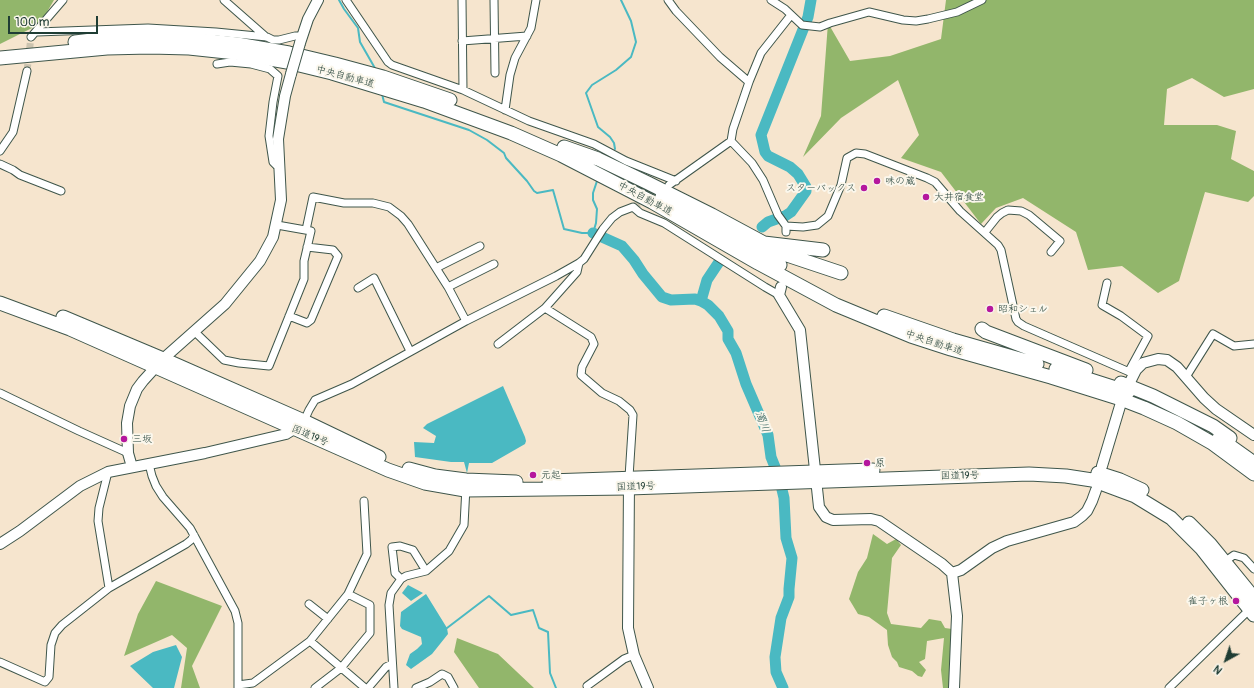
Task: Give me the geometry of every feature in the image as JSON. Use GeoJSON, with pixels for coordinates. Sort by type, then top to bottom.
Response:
{"type":"FeatureCollection","features":[{"type":"Feature","properties":{"kind":"highway","name":"中央自動車道"},"geometry":{"type":"LineString","coordinates":[[0,50],[110,38],[150,37],[190,39],[237,44],[290,53],[471,107],[514,124],[564,147],[649,190],[796,274],[840,296],[885,316],[953,340],[1090,379],[1147,399],[1184,417],[1254,462]]}},
{"type":"Feature","properties":{"kind":"highway","name":"中央自動車道"},"geometry":{"type":"LineString","coordinates":[[0,58],[106,48],[189,48],[236,53],[377,80],[511,133],[561,155],[652,202],[836,305],[875,322],[951,350],[1051,376],[1144,408],[1177,423],[1212,443],[1254,474]]}},
{"type":"Feature","properties":{"kind":"highway"},"geometry":{"type":"LineString","coordinates":[[564,147],[598,158],[712,215],[784,254],[840,273]]}},
{"type":"Feature","properties":{"kind":"highway"},"geometry":{"type":"LineString","coordinates":[[764,243],[823,250]]}},
{"type":"Feature","properties":{"kind":"highway","name":"国道19号"},"geometry":{"type":"LineString","coordinates":[[0,295],[81,324],[158,363]]}},
{"type":"Feature","properties":{"kind":"highway","name":"国道19号"},"geometry":{"type":"LineString","coordinates":[[0,304],[158,363],[299,425],[413,471],[466,485],[536,481],[629,483],[798,477],[1029,474],[1066,476],[1092,480],[1135,496],[1171,518],[1202,549],[1252,608]]}},
{"type":"Feature","properties":{"kind":"highway"},"geometry":{"type":"LineString","coordinates":[[982,329],[986,332],[1153,396],[1213,426],[1231,439],[1242,453]]}},
{"type":"Feature","properties":{"kind":"highway","name":"国道19号"},"geometry":{"type":"LineString","coordinates":[[817,477],[832,471],[1039,466],[1080,469],[1097,473],[1120,480],[1154,496],[1191,524],[1210,544],[1224,562],[1252,608]]}},
{"type":"Feature","properties":{"kind":"street"},"geometry":{"type":"LineString","coordinates":[[63,0],[34,35],[166,29],[267,37]]}},
{"type":"Feature","properties":{"kind":"street"},"geometry":{"type":"LineString","coordinates":[[224,0],[267,37],[273,40],[278,40],[295,36],[302,40]]}},
{"type":"Feature","properties":{"kind":"street"},"geometry":{"type":"LineString","coordinates":[[132,467],[128,453],[128,423],[130,406],[137,389],[158,363],[225,304],[260,261],[273,237],[277,225],[281,200],[278,139],[285,96],[308,19],[318,0]]}},
{"type":"Feature","properties":{"kind":"street"},"geometry":{"type":"LineString","coordinates":[[346,0],[388,62],[392,65],[463,90],[529,121],[594,144],[626,161],[676,181]]}},
{"type":"Feature","properties":{"kind":"street"},"geometry":{"type":"LineString","coordinates":[[462,0],[463,90]]}},
{"type":"Feature","properties":{"kind":"street"},"geometry":{"type":"LineString","coordinates":[[494,0],[495,73]]}},
{"type":"Feature","properties":{"kind":"street"},"geometry":{"type":"LineString","coordinates":[[505,110],[510,75],[515,58],[531,28],[536,0]]}},
{"type":"Feature","properties":{"kind":"street"},"geometry":{"type":"LineString","coordinates":[[668,0],[676,11],[720,58],[749,82]]}},
{"type":"Feature","properties":{"kind":"street"},"geometry":{"type":"LineString","coordinates":[[770,0],[785,9],[802,25],[820,27],[869,12],[892,19],[916,21],[957,12],[982,0]]}},
{"type":"Feature","properties":{"kind":"street"},"geometry":{"type":"LineString","coordinates":[[669,185],[731,141],[733,129],[749,82],[761,53],[791,15]]}},
{"type":"Feature","properties":{"kind":"street"},"geometry":{"type":"LineString","coordinates":[[462,41],[527,36]]}},
{"type":"Feature","properties":{"kind":"street"},"geometry":{"type":"LineString","coordinates":[[218,64],[230,62],[251,64],[270,69],[278,76],[269,136],[273,162],[279,166]]}},
{"type":"Feature","properties":{"kind":"street"},"geometry":{"type":"LineString","coordinates":[[0,151],[13,132],[27,71]]}},
{"type":"Feature","properties":{"kind":"street"},"geometry":{"type":"LineString","coordinates":[[731,141],[752,163],[764,180],[778,215],[786,229],[817,225],[828,216],[840,185],[848,158],[856,153],[865,154],[932,180],[960,211],[995,241],[1001,250],[1011,299],[1018,322],[1131,376]]}},
{"type":"Feature","properties":{"kind":"street"},"geometry":{"type":"LineString","coordinates":[[0,164],[20,175],[61,191]]}},
{"type":"Feature","properties":{"kind":"street"},"geometry":{"type":"LineString","coordinates":[[306,230],[313,197],[344,203],[372,202],[389,208],[401,216],[408,224],[448,287],[466,321]]}},
{"type":"Feature","properties":{"kind":"street"},"geometry":{"type":"LineString","coordinates":[[0,544],[20,531],[80,486],[108,472],[205,453],[286,434],[299,425],[316,400],[352,384],[466,321],[556,276],[584,259],[612,218],[620,212],[633,207],[640,213],[664,223],[765,288],[780,291],[800,330],[817,477],[819,507],[826,517],[833,520],[871,519],[880,521],[942,564],[952,573],[957,616],[954,688]]}},
{"type":"Feature","properties":{"kind":"street"},"geometry":{"type":"LineString","coordinates":[[985,232],[1002,213],[1008,210],[1021,211],[1029,215],[1060,241],[1051,252]]}},
{"type":"Feature","properties":{"kind":"street"},"geometry":{"type":"LineString","coordinates":[[195,332],[224,360],[269,366],[304,279],[304,261],[311,231],[277,225]]}},
{"type":"Feature","properties":{"kind":"street"},"geometry":{"type":"LineString","coordinates":[[436,268],[480,246]]}},
{"type":"Feature","properties":{"kind":"street"},"geometry":{"type":"LineString","coordinates":[[290,316],[306,323],[311,320],[338,256],[333,250],[307,248]]}},
{"type":"Feature","properties":{"kind":"street"},"geometry":{"type":"LineString","coordinates":[[498,344],[545,308],[577,272],[579,262]]}},
{"type":"Feature","properties":{"kind":"street"},"geometry":{"type":"LineString","coordinates":[[448,287],[494,264]]}},
{"type":"Feature","properties":{"kind":"street"},"geometry":{"type":"LineString","coordinates":[[358,288],[374,278],[410,351]]}},
{"type":"Feature","properties":{"kind":"street"},"geometry":{"type":"LineString","coordinates":[[1107,283],[1102,305],[1121,316],[1148,336],[1131,376]]}},
{"type":"Feature","properties":{"kind":"street"},"geometry":{"type":"LineString","coordinates":[[545,308],[591,337],[594,344],[582,368],[581,375],[602,393],[619,401],[630,410],[633,416],[629,483],[627,619],[629,636],[634,655],[648,688]]}},
{"type":"Feature","properties":{"kind":"street"},"geometry":{"type":"LineString","coordinates":[[1186,377],[1213,334],[1234,346],[1254,344]]}},
{"type":"Feature","properties":{"kind":"street"},"geometry":{"type":"LineString","coordinates":[[1131,376],[1143,363],[1158,358],[1172,363],[1216,409],[1254,435]]}},
{"type":"Feature","properties":{"kind":"street"},"geometry":{"type":"LineString","coordinates":[[0,393],[128,453]]}},
{"type":"Feature","properties":{"kind":"street"},"geometry":{"type":"LineString","coordinates":[[1102,466],[1120,406]]}},
{"type":"Feature","properties":{"kind":"street"},"geometry":{"type":"LineString","coordinates":[[149,464],[152,476],[163,497],[190,528],[234,611],[238,623],[238,686],[254,686],[310,641],[348,594],[367,554],[364,501]]}},
{"type":"Feature","properties":{"kind":"street"},"geometry":{"type":"LineString","coordinates":[[108,472],[99,508],[98,521],[109,588]]}},
{"type":"Feature","properties":{"kind":"street"},"geometry":{"type":"LineString","coordinates":[[394,688],[389,600],[391,592],[400,579],[426,570],[449,551],[464,525],[466,485]]}},
{"type":"Feature","properties":{"kind":"street"},"geometry":{"type":"LineString","coordinates":[[952,573],[961,570],[992,548],[1007,541],[1074,522],[1087,511],[1096,490]]}},
{"type":"Feature","properties":{"kind":"street"},"geometry":{"type":"LineString","coordinates":[[0,662],[45,682],[49,677],[51,645],[55,633],[62,625],[109,588],[186,544],[194,535]]}},
{"type":"Feature","properties":{"kind":"street"},"geometry":{"type":"LineString","coordinates":[[400,579],[394,572],[392,547],[400,546],[413,550],[426,570]]}},
{"type":"Feature","properties":{"kind":"street"},"geometry":{"type":"LineString","coordinates":[[1224,562],[1234,555],[1244,558],[1254,569]]}},
{"type":"Feature","properties":{"kind":"street"},"geometry":{"type":"LineString","coordinates":[[315,688],[341,668],[370,632],[370,605],[348,594]]}},
{"type":"Feature","properties":{"kind":"street"},"geometry":{"type":"LineString","coordinates":[[309,604],[328,619]]}},
{"type":"Feature","properties":{"kind":"street"},"geometry":{"type":"LineString","coordinates":[[1169,688],[1252,608]]}},
{"type":"Feature","properties":{"kind":"street"},"geometry":{"type":"LineString","coordinates":[[310,641],[364,688]]}},
{"type":"Feature","properties":{"kind":"street"},"geometry":{"type":"LineString","coordinates":[[587,686],[624,659],[634,655]]}},
{"type":"Feature","properties":{"kind":"street"},"geometry":{"type":"LineString","coordinates":[[368,688],[386,667],[392,664]]}},
{"type":"Feature","properties":{"kind":"street"},"geometry":{"type":"LineString","coordinates":[[416,688],[430,682],[442,674],[448,677],[454,688]]}},
{"type":"Feature","properties":{"kind":"green space"},"geometry":{"type":"Polygon","coordinates":[[[0,0],[54,0],[40,24],[0,44],[0,0]]]}},
{"type":"Feature","properties":{"kind":"green space"},"geometry":{"type":"Polygon","coordinates":[[[946,0],[1254,0],[1254,89],[1224,97],[1192,78],[1167,89],[1164,125],[1217,125],[1236,131],[1231,159],[1254,171],[1254,196],[1248,202],[1205,192],[1179,281],[1158,293],[1122,266],[1088,270],[1076,232],[1023,198],[996,208],[981,224],[941,172],[901,158],[919,135],[898,80],[841,118],[803,157],[821,116],[828,23],[850,61],[890,56],[941,39],[946,0]]]}},
{"type":"Feature","properties":{"kind":"green space"},"geometry":{"type":"Polygon","coordinates":[[[873,534],[887,544],[896,539],[901,545],[892,558],[887,613],[891,624],[921,628],[929,619],[941,621],[945,628],[952,629],[951,678],[949,688],[943,688],[941,670],[944,638],[927,641],[925,659],[919,662],[926,670],[922,677],[918,676],[912,671],[899,667],[897,662],[892,657],[888,645],[887,630],[869,617],[858,614],[849,599],[858,572],[867,558],[873,534]]]}},
{"type":"Feature","properties":{"kind":"green space"},"geometry":{"type":"Polygon","coordinates":[[[156,581],[222,606],[192,666],[200,688],[181,688],[187,648],[172,635],[124,656],[138,614],[156,581]]]}},
{"type":"Feature","properties":{"kind":"green space"},"geometry":{"type":"Polygon","coordinates":[[[457,638],[498,654],[534,688],[479,688],[454,652],[457,638]]]}},
{"type":"Feature","properties":{"kind":"water"},"geometry":{"type":"Polygon","coordinates":[[[503,386],[525,437],[525,444],[492,463],[469,463],[467,473],[464,462],[451,462],[415,457],[414,442],[434,443],[436,436],[423,428],[427,424],[503,386]]]}},
{"type":"Feature","properties":{"kind":"water"},"geometry":{"type":"Polygon","coordinates":[[[408,585],[423,593],[411,601],[402,593],[408,585]]]}},
{"type":"Feature","properties":{"kind":"water"},"geometry":{"type":"Polygon","coordinates":[[[426,594],[447,628],[448,634],[432,654],[411,669],[406,665],[410,654],[422,644],[421,637],[402,629],[400,626],[401,612],[426,594]]]}},
{"type":"Feature","properties":{"kind":"water"},"geometry":{"type":"Polygon","coordinates":[[[176,645],[182,657],[174,688],[153,688],[130,666],[153,652],[176,645]]]}},
{"type":"Feature","properties":{"kind":"waterway"},"geometry":{"type":"LineString","coordinates":[[339,0],[358,28],[360,42],[376,70]]}},
{"type":"Feature","properties":{"kind":"waterway"},"geometry":{"type":"LineString","coordinates":[[615,149],[614,143],[610,137],[598,127],[586,93],[592,85],[616,70],[631,57],[636,42],[631,21],[621,0]]}},
{"type":"Feature","properties":{"kind":"waterway"},"geometry":{"type":"LineString","coordinates":[[762,227],[768,222],[785,216],[791,212],[806,191],[806,187],[798,174],[790,167],[768,156],[765,152],[761,135],[808,17],[811,0]]}},
{"type":"Feature","properties":{"kind":"waterway"},"geometry":{"type":"LineString","coordinates":[[382,94],[384,102],[469,130],[487,140],[504,153],[506,158],[534,191],[537,193],[553,190],[564,229],[582,233],[593,233],[596,223],[597,209],[593,200],[593,193],[597,181]]}},
{"type":"Feature","properties":{"kind":"waterway","name":"濁川"},"geometry":{"type":"LineString","coordinates":[[593,233],[622,246],[662,297],[671,300],[695,299],[701,301],[708,305],[719,316],[728,331],[728,339],[736,353],[746,384],[768,435],[771,457],[779,477],[784,498],[786,538],[792,558],[789,597],[781,618],[775,657],[776,672],[783,688]]}},
{"type":"Feature","properties":{"kind":"waterway"},"geometry":{"type":"LineString","coordinates":[[701,301],[707,280],[719,262]]}},
{"type":"Feature","properties":{"kind":"waterway"},"geometry":{"type":"LineString","coordinates":[[447,628],[489,596],[511,615],[533,610],[539,628],[548,632],[550,673],[556,688]]}},
{"type":"Feature","properties":{"kind":"tunnel"},"geometry":{"type":"LineString","coordinates":[[27,71],[31,37]]}},
{"type":"Feature","properties":{"kind":"tunnel"},"geometry":{"type":"LineString","coordinates":[[633,207],[663,189]]}},
{"type":"Feature","properties":{"kind":"place","name":"味の蔵"},"geometry":{"type":"Point","coordinates":[877,181]}},
{"type":"Feature","properties":{"kind":"place","name":"スターバックス"},"geometry":{"type":"Point","coordinates":[864,188]}},
{"type":"Feature","properties":{"kind":"place","name":"大井宿食堂"},"geometry":{"type":"Point","coordinates":[926,197]}},
{"type":"Feature","properties":{"kind":"place","name":"昭和シェル"},"geometry":{"type":"Point","coordinates":[990,309]}},
{"type":"Feature","properties":{"kind":"place","name":"三坂"},"geometry":{"type":"Point","coordinates":[124,439]}},
{"type":"Feature","properties":{"kind":"place","name":"原"},"geometry":{"type":"Point","coordinates":[867,463]}},
{"type":"Feature","properties":{"kind":"place","name":"元起"},"geometry":{"type":"Point","coordinates":[533,475]}},
{"type":"Feature","properties":{"kind":"place","name":"雀子ヶ根"},"geometry":{"type":"Point","coordinates":[1236,601]}}]}
